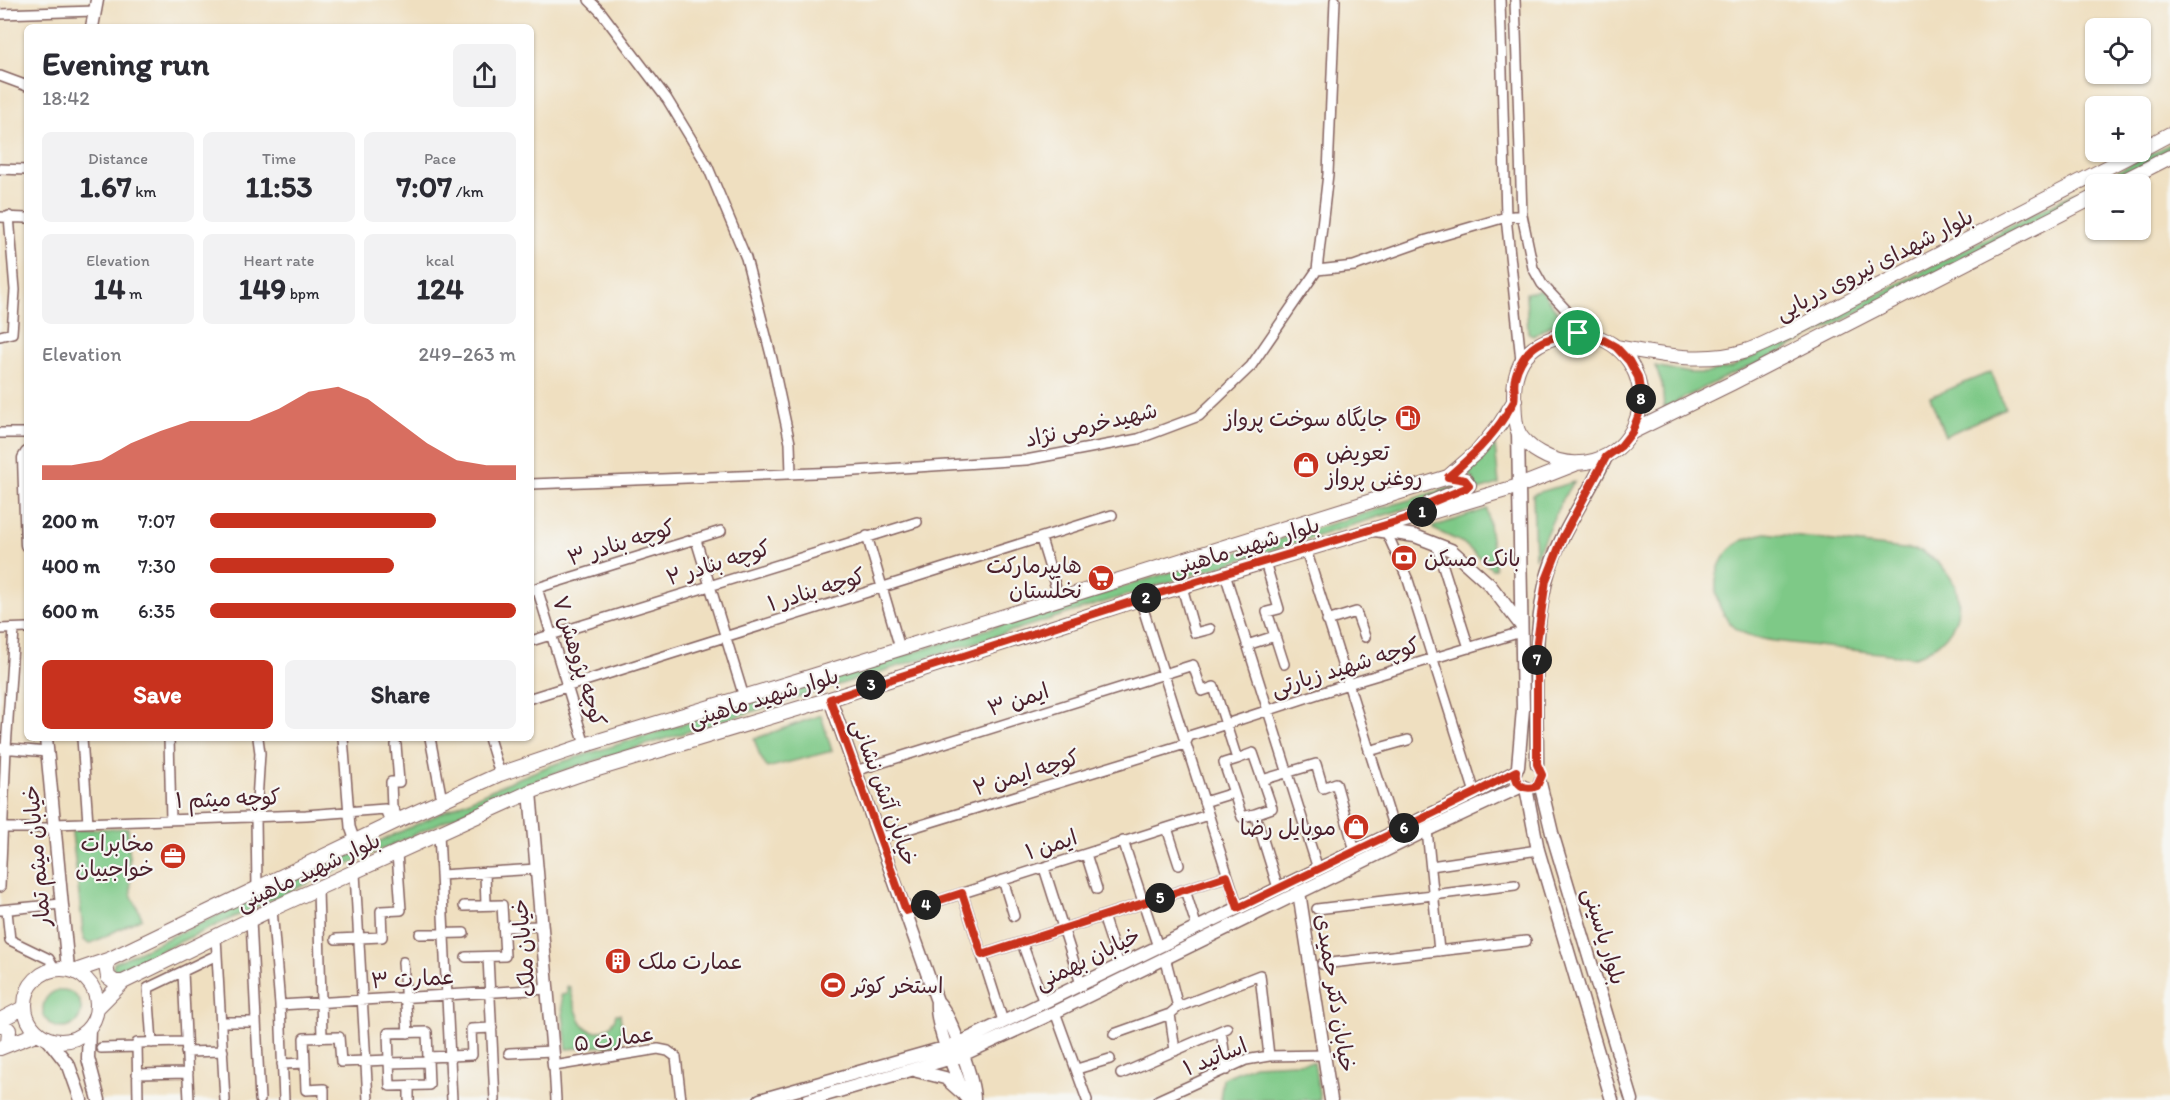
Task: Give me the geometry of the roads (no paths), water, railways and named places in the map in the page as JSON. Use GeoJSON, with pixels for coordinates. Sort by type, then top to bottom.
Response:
{"type":"FeatureCollection","features":[{"type":"Feature","properties":{"kind":"main road","name":"بلوار شهدای نیروی دریایی"},"geometry":{"type":"LineString","coordinates":[[2151,144],[2170,134]]}},
{"type":"Feature","properties":{"kind":"main road"},"geometry":{"type":"LineString","coordinates":[[2137,174],[2170,157]]}},
{"type":"Feature","properties":{"kind":"main road","name":"بلوار شهدای نیروی دریایی"},"geometry":{"type":"LineString","coordinates":[[1616,347],[1688,357],[1721,357],[1748,350],[2118,162]]}},
{"type":"Feature","properties":{"kind":"main road","name":"بلوار شهدای نیروی دریایی"},"geometry":{"type":"LineString","coordinates":[[1632,432],[2085,202]]}},
{"type":"Feature","properties":{"kind":"main road"},"geometry":{"type":"LineString","coordinates":[[1578,333],[1598,337],[1616,347],[1629,361],[1638,377],[1641,396],[1639,414],[1632,432],[1621,446],[1606,457],[1575,464],[1552,460],[1532,449],[1518,431],[1515,379],[1521,360],[1537,345],[1556,335],[1578,333]]}},
{"type":"Feature","properties":{"kind":"main road","name":"بلوار شهید ماهینی"},"geometry":{"type":"LineString","coordinates":[[66,970],[110,959],[355,841],[392,815],[442,800],[500,774],[585,745],[1448,477],[1478,452],[1515,400]]}},
{"type":"Feature","properties":{"kind":"main road","name":"بلوار شهید ماهینی"},"geometry":{"type":"LineString","coordinates":[[98,1007],[123,982],[272,909],[530,792],[581,774],[830,699],[1140,599],[1380,530],[1419,515],[1519,486],[1575,464]]}},
{"type":"Feature","properties":{"kind":"main road"},"geometry":{"type":"LineString","coordinates":[[1419,515],[1430,503],[1469,485],[1465,480],[1448,477]]}},
{"type":"Feature","properties":{"kind":"main road"},"geometry":{"type":"LineString","coordinates":[[110,959],[106,965],[108,977],[115,982],[123,982]]}},
{"type":"Feature","properties":{"kind":"main road"},"geometry":{"type":"LineString","coordinates":[[66,970],[85,977],[97,996],[98,1007],[89,1028],[80,1036],[58,1041],[43,1036],[31,1026],[25,1007],[25,998],[34,981],[44,973],[66,970]]}},
{"type":"Feature","properties":{"kind":"main road"},"geometry":{"type":"LineString","coordinates":[[4,1046],[9,1030],[0,1022],[25,1007]]}},
{"type":"Feature","properties":{"kind":"main road"},"geometry":{"type":"LineString","coordinates":[[4,1046],[43,1036]]}},
{"type":"Feature","properties":{"kind":"street"},"geometry":{"type":"LineString","coordinates":[[590,0],[667,99],[707,165],[746,258],[772,359],[790,443],[791,474]]}},
{"type":"Feature","properties":{"kind":"street","name":"شهیدخرمی نژاد"},"geometry":{"type":"LineString","coordinates":[[534,484],[791,474],[1026,460],[1138,439],[1199,416],[1251,366],[1317,270],[1328,174],[1335,0]]}},
{"type":"Feature","properties":{"kind":"street"},"geometry":{"type":"LineString","coordinates":[[1500,0],[1506,217],[1521,360]]}},
{"type":"Feature","properties":{"kind":"street"},"geometry":{"type":"LineString","coordinates":[[1515,0],[1522,215],[1533,268],[1542,284],[1569,313],[1598,337]]}},
{"type":"Feature","properties":{"kind":"street"},"geometry":{"type":"LineString","coordinates":[[0,14],[96,5],[93,24]]}},
{"type":"Feature","properties":{"kind":"street"},"geometry":{"type":"LineString","coordinates":[[0,76],[24,85]]}},
{"type":"Feature","properties":{"kind":"street"},"geometry":{"type":"LineString","coordinates":[[0,169],[24,170]]}},
{"type":"Feature","properties":{"kind":"street"},"geometry":{"type":"LineString","coordinates":[[1317,270],[1354,266],[1427,240],[1506,217],[1522,215]]}},
{"type":"Feature","properties":{"kind":"street"},"geometry":{"type":"LineString","coordinates":[[0,336],[12,333],[15,290],[4,217],[24,218]]}},
{"type":"Feature","properties":{"kind":"street"},"geometry":{"type":"LineString","coordinates":[[1518,431],[1523,709],[1516,780],[1524,787],[1533,788],[1540,783],[1542,771],[1537,764],[1537,642],[1546,580],[1563,537],[1606,457]]}},
{"type":"Feature","properties":{"kind":"street"},"geometry":{"type":"LineString","coordinates":[[0,433],[24,432]]}},
{"type":"Feature","properties":{"kind":"street","name":"کوچه بنادر ۱"},"geometry":{"type":"LineString","coordinates":[[534,697],[1112,515]]}},
{"type":"Feature","properties":{"kind":"street","name":"کوچه بنادر ۲"},"geometry":{"type":"LineString","coordinates":[[534,640],[918,522]]}},
{"type":"Feature","properties":{"kind":"street"},"geometry":{"type":"LineString","coordinates":[[1380,530],[1415,536],[1451,550],[1490,585],[1520,628]]}},
{"type":"Feature","properties":{"kind":"street"},"geometry":{"type":"LineString","coordinates":[[1380,530],[1408,580],[1475,793]]}},
{"type":"Feature","properties":{"kind":"street","name":"کوچه بنادر ۳"},"geometry":{"type":"LineString","coordinates":[[534,589],[721,531]]}},
{"type":"Feature","properties":{"kind":"street"},"geometry":{"type":"LineString","coordinates":[[867,537],[900,648]]}},
{"type":"Feature","properties":{"kind":"street"},"geometry":{"type":"LineString","coordinates":[[1041,539],[1059,598]]}},
{"type":"Feature","properties":{"kind":"street"},"geometry":{"type":"LineString","coordinates":[[696,540],[744,697]]}},
{"type":"Feature","properties":{"kind":"street"},"geometry":{"type":"LineString","coordinates":[[1436,544],[1469,648]]}},
{"type":"Feature","properties":{"kind":"street"},"geometry":{"type":"LineString","coordinates":[[1306,550],[1395,832]]}},
{"type":"Feature","properties":{"kind":"street"},"geometry":{"type":"LineString","coordinates":[[1265,562],[1279,609],[1267,612],[1284,664]]}},
{"type":"Feature","properties":{"kind":"street"},"geometry":{"type":"LineString","coordinates":[[1225,574],[1318,869]]}},
{"type":"Feature","properties":{"kind":"street"},"geometry":{"type":"LineString","coordinates":[[1182,587],[1195,633],[1209,629]]}},
{"type":"Feature","properties":{"kind":"street","name":"کوچه پژوهش ۷"},"geometry":{"type":"LineString","coordinates":[[534,589],[585,745]]}},
{"type":"Feature","properties":{"kind":"street"},"geometry":{"type":"LineString","coordinates":[[1140,599],[1238,908]]}},
{"type":"Feature","properties":{"kind":"street"},"geometry":{"type":"LineString","coordinates":[[1328,621],[1356,612],[1365,637]]}},
{"type":"Feature","properties":{"kind":"street"},"geometry":{"type":"LineString","coordinates":[[0,629],[24,628]]}},
{"type":"Feature","properties":{"kind":"street","name":"کوچه شهید زیارتی"},"geometry":{"type":"LineString","coordinates":[[1185,744],[1189,736],[1348,684],[1469,648],[1520,628]]}},
{"type":"Feature","properties":{"kind":"street"},"geometry":{"type":"LineString","coordinates":[[0,887],[3,748],[14,630]]}},
{"type":"Feature","properties":{"kind":"street"},"geometry":{"type":"LineString","coordinates":[[1247,645],[1275,636]]}},
{"type":"Feature","properties":{"kind":"street","name":"ایمن ۳"},"geometry":{"type":"LineString","coordinates":[[855,771],[1193,665],[1202,691],[1214,687],[1227,724]]}},
{"type":"Feature","properties":{"kind":"street","name":"خیابان آتش نشانی"},"geometry":{"type":"LineString","coordinates":[[830,699],[937,1001],[936,1012],[955,1051],[968,1098]]}},
{"type":"Feature","properties":{"kind":"street"},"geometry":{"type":"LineString","coordinates":[[1227,724],[1237,759]]}},
{"type":"Feature","properties":{"kind":"street"},"geometry":{"type":"LineString","coordinates":[[1369,751],[1408,740]]}},
{"type":"Feature","properties":{"kind":"street","name":"خیابان میثم تمار"},"geometry":{"type":"LineString","coordinates":[[46,741],[66,970]]}},
{"type":"Feature","properties":{"kind":"street"},"geometry":{"type":"LineString","coordinates":[[82,741],[88,823]]}},
{"type":"Feature","properties":{"kind":"street"},"geometry":{"type":"LineString","coordinates":[[169,741],[171,820]]}},
{"type":"Feature","properties":{"kind":"street"},"geometry":{"type":"LineString","coordinates":[[258,741],[260,753],[256,817],[258,889]]}},
{"type":"Feature","properties":{"kind":"street"},"geometry":{"type":"LineString","coordinates":[[343,741],[350,827],[355,841]]}},
{"type":"Feature","properties":{"kind":"street"},"geometry":{"type":"LineString","coordinates":[[431,741],[442,800]]}},
{"type":"Feature","properties":{"kind":"street"},"geometry":{"type":"LineString","coordinates":[[490,741],[500,774]]}},
{"type":"Feature","properties":{"kind":"street","name":"کوچه ایمن ۲"},"geometry":{"type":"LineString","coordinates":[[879,838],[1185,744]]}},
{"type":"Feature","properties":{"kind":"street"},"geometry":{"type":"LineString","coordinates":[[392,815],[391,782],[399,782],[396,745]]}},
{"type":"Feature","properties":{"kind":"street"},"geometry":{"type":"LineString","coordinates":[[3,748],[47,752]]}},
{"type":"Feature","properties":{"kind":"street"},"geometry":{"type":"LineString","coordinates":[[1253,753],[1262,780],[1272,808],[1242,818],[1224,763],[1253,753]]}},
{"type":"Feature","properties":{"kind":"street"},"geometry":{"type":"LineString","coordinates":[[1517,769],[1529,762],[1537,764]]}},
{"type":"Feature","properties":{"kind":"street"},"geometry":{"type":"LineString","coordinates":[[1262,780],[1316,764],[1323,788],[1336,783],[1355,851]]}},
{"type":"Feature","properties":{"kind":"street","name":"خیابان بهمنی"},"geometry":{"type":"LineString","coordinates":[[808,1100],[913,1070],[1055,1012],[1161,952],[1197,928],[1475,793],[1517,769]]}},
{"type":"Feature","properties":{"kind":"street","name":"بلوار یاسینی"},"geometry":{"type":"LineString","coordinates":[[1540,783],[1554,842],[1632,1100]]}},
{"type":"Feature","properties":{"kind":"street","name":"خیابان بهمنی"},"geometry":{"type":"LineString","coordinates":[[760,1100],[955,1051],[1003,1021],[1119,965],[1161,952],[1299,892],[1427,830],[1524,787]]}},
{"type":"Feature","properties":{"kind":"street","name":"بلوار یاسینی"},"geometry":{"type":"LineString","coordinates":[[1524,787],[1538,850],[1612,1100]]}},
{"type":"Feature","properties":{"kind":"street","name":"خیابان ملک"},"geometry":{"type":"LineString","coordinates":[[530,792],[556,1098]]}},
{"type":"Feature","properties":{"kind":"street"},"geometry":{"type":"LineString","coordinates":[[1204,802],[1233,793]]}},
{"type":"Feature","properties":{"kind":"street","name":"کوچه میثم ۱"},"geometry":{"type":"LineString","coordinates":[[3,828],[349,812],[392,815]]}},
{"type":"Feature","properties":{"kind":"street"},"geometry":{"type":"LineString","coordinates":[[1255,814],[1278,888]]}},
{"type":"Feature","properties":{"kind":"street","name":"ایمن ۱"},"geometry":{"type":"LineString","coordinates":[[906,911],[1208,815]]}},
{"type":"Feature","properties":{"kind":"street"},"geometry":{"type":"LineString","coordinates":[[1167,828],[1179,865]]}},
{"type":"Feature","properties":{"kind":"street"},"geometry":{"type":"LineString","coordinates":[[1427,830],[1439,951]]}},
{"type":"Feature","properties":{"kind":"street"},"geometry":{"type":"LineString","coordinates":[[439,833],[452,1100]]}},
{"type":"Feature","properties":{"kind":"street"},"geometry":{"type":"LineString","coordinates":[[1123,841],[1178,1007]]}},
{"type":"Feature","properties":{"kind":"street"},"geometry":{"type":"LineString","coordinates":[[1431,866],[1538,850]]}},
{"type":"Feature","properties":{"kind":"street"},"geometry":{"type":"LineString","coordinates":[[336,939],[382,937],[381,911],[401,910],[397,853]]}},
{"type":"Feature","properties":{"kind":"street"},"geometry":{"type":"LineString","coordinates":[[1086,854],[1097,889]]}},
{"type":"Feature","properties":{"kind":"street"},"geometry":{"type":"LineString","coordinates":[[441,875],[537,868]]}},
{"type":"Feature","properties":{"kind":"street"},"geometry":{"type":"LineString","coordinates":[[1044,868],[1082,984]]}},
{"type":"Feature","properties":{"kind":"street"},"geometry":{"type":"LineString","coordinates":[[485,872],[486,905]]}},
{"type":"Feature","properties":{"kind":"street"},"geometry":{"type":"LineString","coordinates":[[355,873],[368,1100]]}},
{"type":"Feature","properties":{"kind":"street"},"geometry":{"type":"LineString","coordinates":[[982,955],[1227,876]]}},
{"type":"Feature","properties":{"kind":"street"},"geometry":{"type":"LineString","coordinates":[[1003,880],[1014,916]]}},
{"type":"Feature","properties":{"kind":"street"},"geometry":{"type":"LineString","coordinates":[[1317,909],[1515,885]]}},
{"type":"Feature","properties":{"kind":"street"},"geometry":{"type":"LineString","coordinates":[[318,889],[322,1038]]}},
{"type":"Feature","properties":{"kind":"street"},"geometry":{"type":"LineString","coordinates":[[1185,890],[1197,928]]}},
{"type":"Feature","properties":{"kind":"street","name":"خیابان دکتر حمیدی"},"geometry":{"type":"LineString","coordinates":[[1299,892],[1331,1100]]}},
{"type":"Feature","properties":{"kind":"street"},"geometry":{"type":"LineString","coordinates":[[962,893],[1003,1021]]}},
{"type":"Feature","properties":{"kind":"street"},"geometry":{"type":"LineString","coordinates":[[10,940],[4,911],[61,904]]}},
{"type":"Feature","properties":{"kind":"street"},"geometry":{"type":"LineString","coordinates":[[464,906],[502,905],[505,956],[466,957]]}},
{"type":"Feature","properties":{"kind":"street"},"geometry":{"type":"LineString","coordinates":[[272,909],[280,1005],[284,1100]]}},
{"type":"Feature","properties":{"kind":"street"},"geometry":{"type":"LineString","coordinates":[[1103,916],[1119,965]]}},
{"type":"Feature","properties":{"kind":"street"},"geometry":{"type":"LineString","coordinates":[[251,920],[260,1100]]}},
{"type":"Feature","properties":{"kind":"street"},"geometry":{"type":"LineString","coordinates":[[503,927],[542,926]]}},
{"type":"Feature","properties":{"kind":"street"},"geometry":{"type":"LineString","coordinates":[[420,934],[464,933]]}},
{"type":"Feature","properties":{"kind":"street"},"geometry":{"type":"LineString","coordinates":[[216,937],[225,1100]]}},
{"type":"Feature","properties":{"kind":"street"},"geometry":{"type":"LineString","coordinates":[[0,944],[10,940],[66,970]]}},
{"type":"Feature","properties":{"kind":"street"},"geometry":{"type":"LineString","coordinates":[[1322,964],[1526,941]]}},
{"type":"Feature","properties":{"kind":"street"},"geometry":{"type":"LineString","coordinates":[[1022,943],[1044,1003]]}},
{"type":"Feature","properties":{"kind":"street"},"geometry":{"type":"LineString","coordinates":[[152,1043],[148,988],[217,955]]}},
{"type":"Feature","properties":{"kind":"street"},"geometry":{"type":"LineString","coordinates":[[488,957],[495,1100]]}},
{"type":"Feature","properties":{"kind":"street"},"geometry":{"type":"LineString","coordinates":[[403,962],[408,1033]]}},
{"type":"Feature","properties":{"kind":"street"},"geometry":{"type":"LineString","coordinates":[[183,972],[189,1100]]}},
{"type":"Feature","properties":{"kind":"street"},"geometry":{"type":"LineString","coordinates":[[1114,1034],[1170,1014],[1178,1007],[1260,975],[1269,1056]]}},
{"type":"Feature","properties":{"kind":"street","name":"عمارت ۳"},"geometry":{"type":"LineString","coordinates":[[280,1005],[548,989]]}},
{"type":"Feature","properties":{"kind":"street"},"geometry":{"type":"LineString","coordinates":[[1055,1012],[1088,1100]]}},
{"type":"Feature","properties":{"kind":"street"},"geometry":{"type":"LineString","coordinates":[[1170,1014],[1175,1051]]}},
{"type":"Feature","properties":{"kind":"street"},"geometry":{"type":"LineString","coordinates":[[222,1022],[256,1022]]}},
{"type":"Feature","properties":{"kind":"street"},"geometry":{"type":"LineString","coordinates":[[89,1028],[88,1058],[99,1100]]}},
{"type":"Feature","properties":{"kind":"street"},"geometry":{"type":"LineString","coordinates":[[324,1100],[324,1089],[306,1089],[304,1038],[339,1037],[341,1062],[428,1060],[472,1055],[471,1029],[492,1028]]}},
{"type":"Feature","properties":{"kind":"street"},"geometry":{"type":"LineString","coordinates":[[1121,1074],[1224,1030],[1227,1070]]}},
{"type":"Feature","properties":{"kind":"street"},"geometry":{"type":"LineString","coordinates":[[427,1032],[428,1060],[429,1085],[390,1086],[388,1033],[427,1032]]}},
{"type":"Feature","properties":{"kind":"street"},"geometry":{"type":"LineString","coordinates":[[43,1036],[69,1065],[81,1100]]}},
{"type":"Feature","properties":{"kind":"street"},"geometry":{"type":"LineString","coordinates":[[138,1100],[137,1043],[223,1051]]}},
{"type":"Feature","properties":{"kind":"street"},"geometry":{"type":"LineString","coordinates":[[101,1048],[137,1047]]}},
{"type":"Feature","properties":{"kind":"street","name":"عمارت ۵"},"geometry":{"type":"LineString","coordinates":[[554,1066],[658,1049],[668,1051],[676,1057],[681,1100]]}},
{"type":"Feature","properties":{"kind":"street"},"geometry":{"type":"LineString","coordinates":[[509,1053],[553,1051]]}},
{"type":"Feature","properties":{"kind":"street"},"geometry":{"type":"LineString","coordinates":[[69,1065],[72,1058],[81,1054],[88,1058]]}},
{"type":"Feature","properties":{"kind":"street","name":"اساتید ۱"},"geometry":{"type":"LineString","coordinates":[[1158,1100],[1246,1060],[1269,1056],[1324,1055]]}},
{"type":"Feature","properties":{"kind":"street"},"geometry":{"type":"LineString","coordinates":[[1077,1069],[1110,1059]]}},
{"type":"Feature","properties":{"kind":"street"},"geometry":{"type":"LineString","coordinates":[[282,1064],[305,1064]]}},
{"type":"Feature","properties":{"kind":"street"},"geometry":{"type":"LineString","coordinates":[[913,1070],[945,1078],[968,1098]]}},
{"type":"Feature","properties":{"kind":"street"},"geometry":{"type":"LineString","coordinates":[[137,1074],[188,1073]]}},
{"type":"Feature","properties":{"kind":"street"},"geometry":{"type":"LineString","coordinates":[[409,1086],[409,1100]]}},
{"type":"Feature","properties":{"kind":"place","name":"جایگاه سوخت پرواز"},"geometry":{"type":"Point","coordinates":[1408,418]}},
{"type":"Feature","properties":{"kind":"place","name":"تعویض روغنی پرواز"},"geometry":{"type":"Point","coordinates":[1306,465]}},
{"type":"Feature","properties":{"kind":"place","name":"بانک مسکن"},"geometry":{"type":"Point","coordinates":[1404,558]}},
{"type":"Feature","properties":{"kind":"place","name":"هایپرمارکت نخلستان"},"geometry":{"type":"Point","coordinates":[1101,578]}},
{"type":"Feature","properties":{"kind":"place","name":"موبایل رضا"},"geometry":{"type":"Point","coordinates":[1356,827]}},
{"type":"Feature","properties":{"kind":"place","name":"مخابرات خواجییان"},"geometry":{"type":"Point","coordinates":[173,856]}},
{"type":"Feature","properties":{"kind":"place","name":"عمارت ملک"},"geometry":{"type":"Point","coordinates":[618,961]}},
{"type":"Feature","properties":{"kind":"place","name":"استخر کوثر"},"geometry":{"type":"Point","coordinates":[833,985]}}]}
